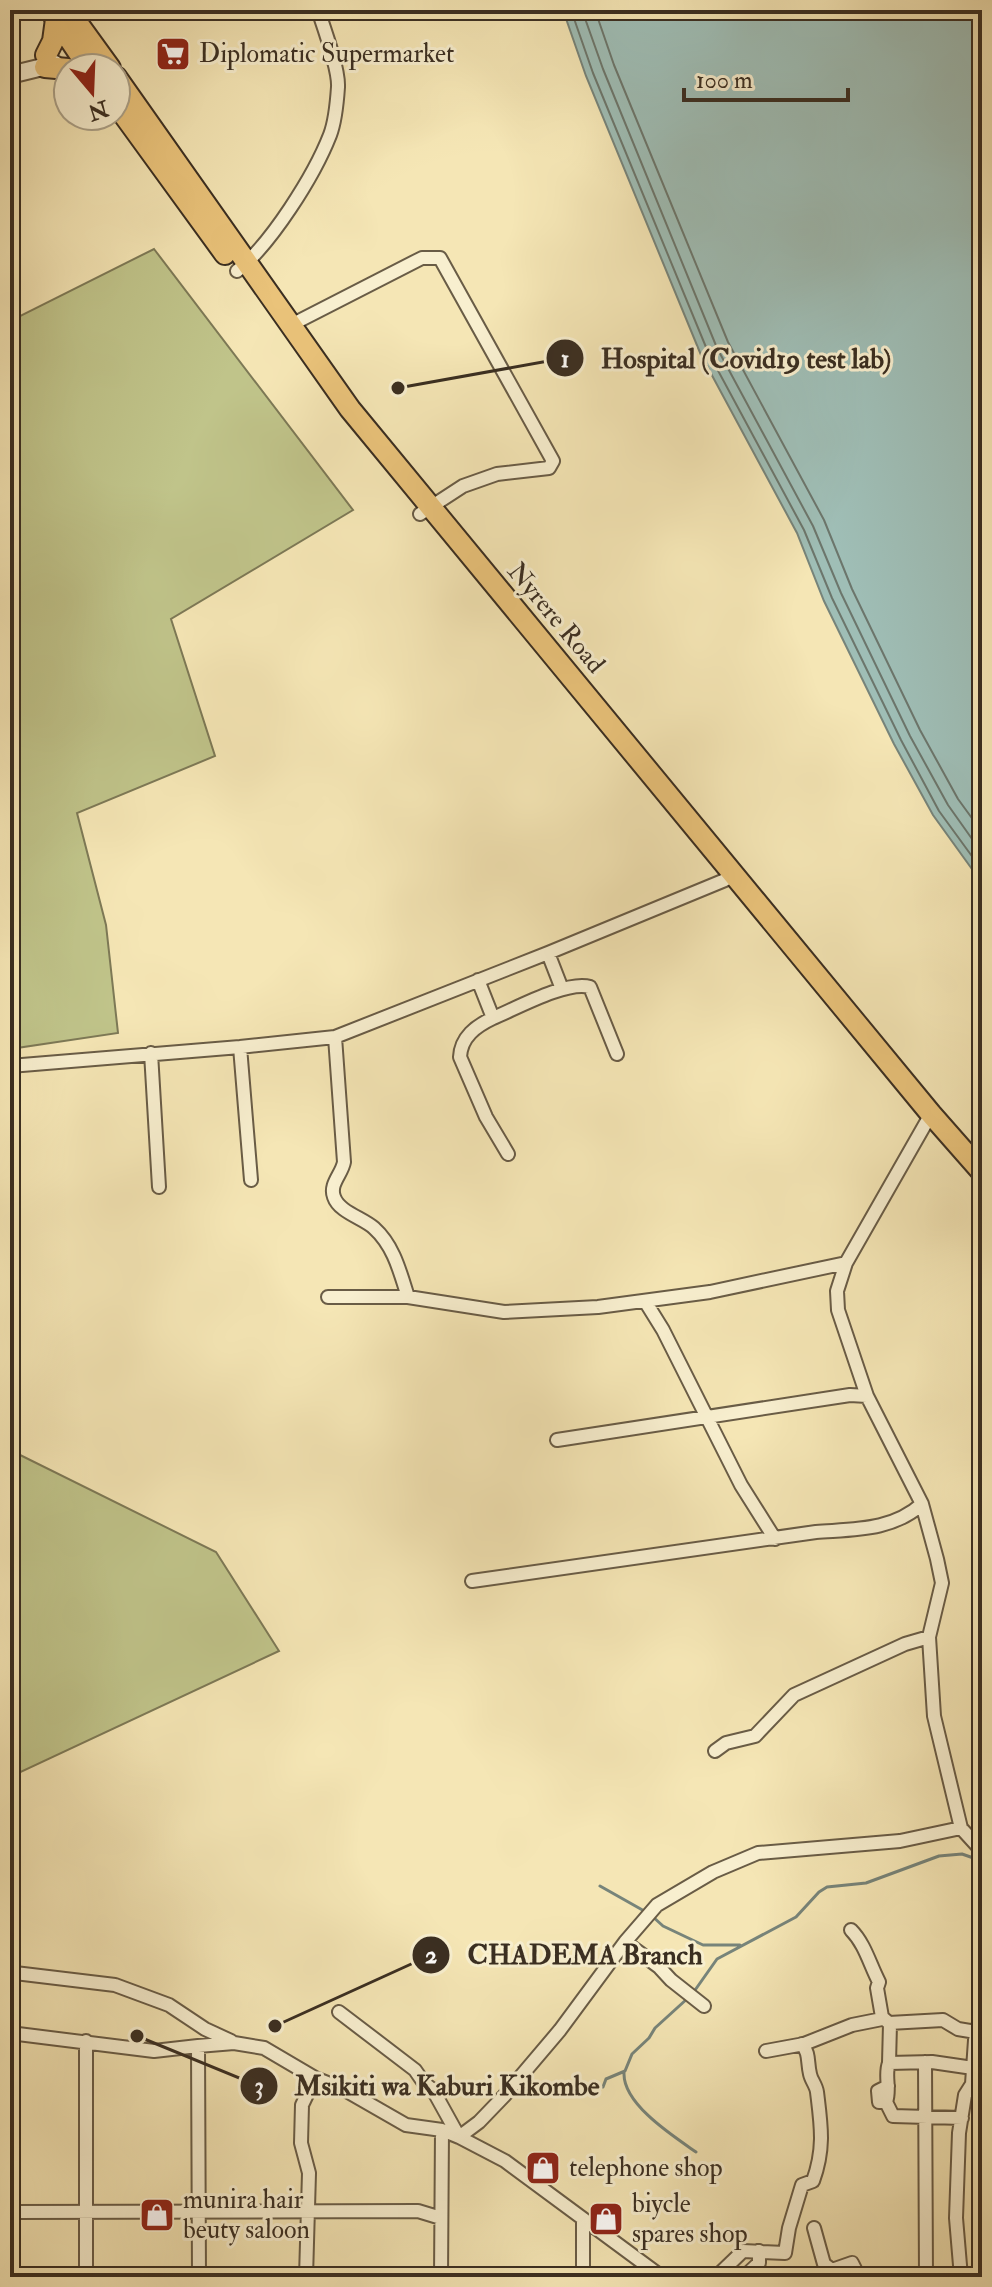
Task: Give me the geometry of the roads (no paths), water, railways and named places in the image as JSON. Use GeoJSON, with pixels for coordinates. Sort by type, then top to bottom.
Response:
{"type":"FeatureCollection","features":[{"type":"Feature","properties":{"kind":"main road"},"geometry":{"type":"LineString","coordinates":[[58,13],[81,52]]}},
{"type":"Feature","properties":{"kind":"main road"},"geometry":{"type":"LineString","coordinates":[[45,61],[53,41],[58,13]]}},
{"type":"Feature","properties":{"kind":"main road"},"geometry":{"type":"LineString","coordinates":[[45,61],[52,59]]}},
{"type":"Feature","properties":{"kind":"main road","name":"Nyrere Road"},"geometry":{"type":"LineString","coordinates":[[132,101],[341,416],[425,510],[784,932],[982,1189]]}},
{"type":"Feature","properties":{"kind":"main road","name":"Nyrere Road"},"geometry":{"type":"LineString","coordinates":[[132,125],[291,325],[425,510],[725,880],[929,1118],[982,1172]]}},
{"type":"Feature","properties":{"kind":"street"},"geometry":{"type":"LineString","coordinates":[[242,267],[284,216],[310,175],[331,133],[338,84],[318,10]]}},
{"type":"Feature","properties":{"kind":"street"},"geometry":{"type":"LineString","coordinates":[[10,72],[45,61]]}},
{"type":"Feature","properties":{"kind":"street"},"geometry":{"type":"LineString","coordinates":[[291,325],[422,258],[440,258],[553,461],[549,468],[497,474],[463,486],[425,510]]}},
{"type":"Feature","properties":{"kind":"street"},"geometry":{"type":"LineString","coordinates":[[10,1066],[335,1037],[725,880]]}},
{"type":"Feature","properties":{"kind":"street"},"geometry":{"type":"LineString","coordinates":[[548,953],[562,989]]}},
{"type":"Feature","properties":{"kind":"street"},"geometry":{"type":"LineString","coordinates":[[478,980],[493,1018]]}},
{"type":"Feature","properties":{"kind":"street"},"geometry":{"type":"LineString","coordinates":[[508,1154],[486,1117],[460,1057],[460,1047],[465,1038],[480,1024],[562,989],[583,985],[590,987],[617,1054]]}},
{"type":"Feature","properties":{"kind":"street"},"geometry":{"type":"LineString","coordinates":[[335,1037],[344,1162],[333,1188],[334,1199],[341,1207],[373,1227],[387,1243],[408,1297]]}},
{"type":"Feature","properties":{"kind":"street"},"geometry":{"type":"LineString","coordinates":[[240,1047],[251,1180]]}},
{"type":"Feature","properties":{"kind":"street"},"geometry":{"type":"LineString","coordinates":[[151,1053],[159,1187]]}},
{"type":"Feature","properties":{"kind":"street"},"geometry":{"type":"LineString","coordinates":[[929,1118],[846,1263],[837,1291],[838,1310],[867,1396],[922,1504],[942,1583],[929,1637],[934,1716],[961,1828],[982,1851]]}},
{"type":"Feature","properties":{"kind":"street"},"geometry":{"type":"LineString","coordinates":[[328,1297],[408,1297],[504,1312],[598,1307],[710,1292],[846,1263]]}},
{"type":"Feature","properties":{"kind":"street"},"geometry":{"type":"LineString","coordinates":[[645,1301],[741,1485],[775,1539]]}},
{"type":"Feature","properties":{"kind":"street"},"geometry":{"type":"LineString","coordinates":[[557,1440],[850,1395],[867,1396]]}},
{"type":"Feature","properties":{"kind":"street"},"geometry":{"type":"LineString","coordinates":[[472,1581],[816,1532],[868,1529],[908,1516],[922,1504]]}},
{"type":"Feature","properties":{"kind":"street"},"geometry":{"type":"LineString","coordinates":[[715,1751],[726,1743],[755,1736],[794,1695],[905,1644],[929,1637]]}},
{"type":"Feature","properties":{"kind":"street"},"geometry":{"type":"LineString","coordinates":[[459,2137],[479,2122],[523,2074],[657,1905],[713,1872],[758,1853],[900,1841],[961,1828]]}},
{"type":"Feature","properties":{"kind":"street"},"geometry":{"type":"LineString","coordinates":[[851,1930],[863,1947],[879,1982],[877,1988],[886,2021],[889,2063],[886,2102],[893,2116],[962,2118]]}},
{"type":"Feature","properties":{"kind":"street"},"geometry":{"type":"LineString","coordinates":[[625,1942],[704,2006]]}},
{"type":"Feature","properties":{"kind":"street"},"geometry":{"type":"LineString","coordinates":[[10,1970],[115,1985],[169,2005],[205,2029],[234,2043]]}},
{"type":"Feature","properties":{"kind":"street"},"geometry":{"type":"LineString","coordinates":[[961,2277],[956,2218],[962,2118],[982,2010]]}},
{"type":"Feature","properties":{"kind":"street"},"geometry":{"type":"LineString","coordinates":[[339,2012],[415,2070],[433,2090],[459,2137]]}},
{"type":"Feature","properties":{"kind":"street"},"geometry":{"type":"LineString","coordinates":[[766,2051],[802,2044],[857,2024],[886,2021],[943,2020],[958,2029],[976,2032]]}},
{"type":"Feature","properties":{"kind":"street"},"geometry":{"type":"LineString","coordinates":[[10,2033],[154,2051],[234,2043],[264,2048],[406,2125],[442,2130],[505,2161],[662,2277]]}},
{"type":"Feature","properties":{"kind":"street"},"geometry":{"type":"LineString","coordinates":[[86,2041],[86,2277]]}},
{"type":"Feature","properties":{"kind":"street"},"geometry":{"type":"LineString","coordinates":[[716,2277],[743,2251],[785,2253],[802,2185],[812,2183],[819,2162],[823,2132],[809,2069],[809,2055],[802,2044]]}},
{"type":"Feature","properties":{"kind":"street"},"geometry":{"type":"LineString","coordinates":[[198,2046],[199,2277]]}},
{"type":"Feature","properties":{"kind":"street"},"geometry":{"type":"LineString","coordinates":[[889,2063],[925,2062],[973,2068]]}},
{"type":"Feature","properties":{"kind":"street"},"geometry":{"type":"LineString","coordinates":[[925,2062],[926,2277]]}},
{"type":"Feature","properties":{"kind":"street"},"geometry":{"type":"LineString","coordinates":[[306,2277],[309,2173],[301,2143],[302,2105],[315,2078]]}},
{"type":"Feature","properties":{"kind":"street"},"geometry":{"type":"LineString","coordinates":[[441,2277],[442,2130]]}},
{"type":"Feature","properties":{"kind":"street"},"geometry":{"type":"LineString","coordinates":[[10,2212],[418,2211],[441,2218]]}},
{"type":"Feature","properties":{"kind":"street"},"geometry":{"type":"LineString","coordinates":[[583,2220],[583,2277]]}},
{"type":"Feature","properties":{"kind":"street"},"geometry":{"type":"LineString","coordinates":[[814,2228],[824,2264],[832,2270],[852,2263],[859,2277]]}},
{"type":"Feature","properties":{"kind":"street"},"geometry":{"type":"LineString","coordinates":[[744,2277],[759,2263],[759,2251]]}},
{"type":"Feature","properties":{"kind":"water"},"geometry":{"type":"Polygon","coordinates":[[[563,10],[982,10],[982,883],[933,815],[894,744],[824,601],[797,533],[701,355],[586,76],[563,10]]]}},
{"type":"Feature","properties":{"kind":"waterway"},"geometry":{"type":"LineString","coordinates":[[693,1993],[717,1959],[796,1917],[827,1887],[866,1883],[939,1856],[962,1854],[982,1861]]}},
{"type":"Feature","properties":{"kind":"waterway"},"geometry":{"type":"LineString","coordinates":[[600,1886],[646,1912]]}},
{"type":"Feature","properties":{"kind":"waterway"},"geometry":{"type":"LineString","coordinates":[[652,1916],[663,1926],[703,1945],[740,1945]]}},
{"type":"Feature","properties":{"kind":"waterway"},"geometry":{"type":"LineString","coordinates":[[603,2087],[606,2079],[625,2071],[632,2054],[688,1998]]}},
{"type":"Feature","properties":{"kind":"waterway"},"geometry":{"type":"LineString","coordinates":[[624,2073],[626,2085],[640,2107],[696,2152]]}},
{"type":"Feature","properties":{"kind":"place","name":"Diplomatic Supermarket"},"geometry":{"type":"Point","coordinates":[173,54]}},
{"type":"Feature","properties":{"kind":"place","name":"Hospital (Covid19 test lab)"},"geometry":{"type":"Point","coordinates":[398,388]}},
{"type":"Feature","properties":{"kind":"place","name":"CHADEMA Branch"},"geometry":{"type":"Point","coordinates":[275,2026]}},
{"type":"Feature","properties":{"kind":"place","name":"Msikiti wa Kaburi Kikombe"},"geometry":{"type":"Point","coordinates":[137,2036]}},
{"type":"Feature","properties":{"kind":"place","name":"telephone shop"},"geometry":{"type":"Point","coordinates":[543,2168]}},
{"type":"Feature","properties":{"kind":"place","name":"munira hair beuty saloon"},"geometry":{"type":"Point","coordinates":[157,2215]}},
{"type":"Feature","properties":{"kind":"place","name":"biycle spares shop"},"geometry":{"type":"Point","coordinates":[606,2219]}}]}
